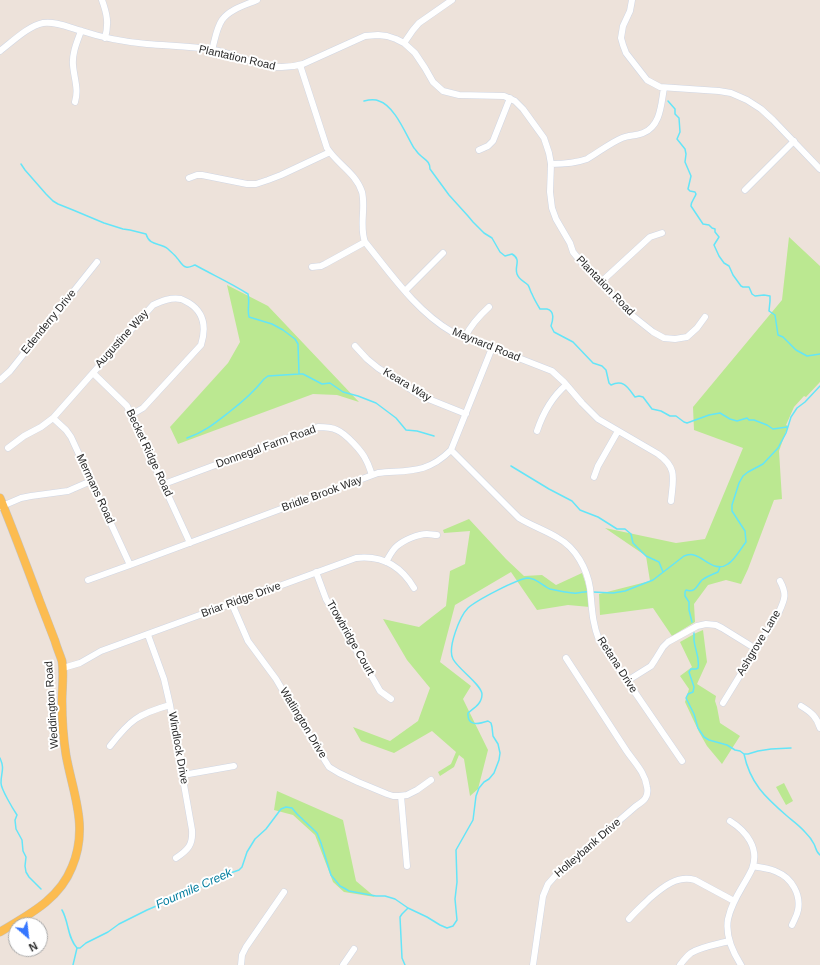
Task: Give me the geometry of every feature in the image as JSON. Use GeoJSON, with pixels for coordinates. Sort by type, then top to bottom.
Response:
{"type":"FeatureCollection","features":[{"type":"Feature","properties":{"kind":"main road","name":"Weddington Road"},"geometry":{"type":"LineString","coordinates":[[0,498],[2,507],[48,621],[62,660],[62,727],[66,757],[79,816],[80,830],[78,849],[73,866],[69,875],[55,895],[35,910],[0,932]]}},
{"type":"Feature","properties":{"kind":"street"},"geometry":{"type":"LineString","coordinates":[[102,0],[108,20],[105,38]]}},
{"type":"Feature","properties":{"kind":"street"},"geometry":{"type":"LineString","coordinates":[[212,50],[220,24],[227,14],[257,0]]}},
{"type":"Feature","properties":{"kind":"street"},"geometry":{"type":"LineString","coordinates":[[404,43],[419,23],[452,0]]}},
{"type":"Feature","properties":{"kind":"street"},"geometry":{"type":"LineString","coordinates":[[632,0],[630,11],[624,22],[621,38],[626,53],[647,80],[664,88],[718,91],[731,93],[742,97],[761,109],[820,169]]}},
{"type":"Feature","properties":{"kind":"street","name":"Plantation Road"},"geometry":{"type":"LineString","coordinates":[[0,51],[24,33],[42,23],[55,23],[105,38],[128,42],[212,50],[271,67],[285,68],[300,65],[365,36],[378,35],[396,39],[404,43],[418,57],[433,82],[443,91],[459,95],[500,96],[510,98],[523,109],[544,138],[551,164],[550,198],[554,214],[570,243],[573,252],[629,313],[664,338],[675,339],[686,337],[697,328],[705,317]]}},
{"type":"Feature","properties":{"kind":"street"},"geometry":{"type":"LineString","coordinates":[[75,102],[77,92],[73,59],[81,31]]}},
{"type":"Feature","properties":{"kind":"street"},"geometry":{"type":"LineString","coordinates":[[300,65],[325,142],[330,152],[353,177],[361,191],[363,202],[363,233],[365,242],[321,266],[312,267]]}},
{"type":"Feature","properties":{"kind":"street"},"geometry":{"type":"LineString","coordinates":[[551,164],[581,161],[622,138],[635,136],[654,126],[658,118],[664,88]]}},
{"type":"Feature","properties":{"kind":"street"},"geometry":{"type":"LineString","coordinates":[[479,150],[488,146],[493,141],[510,98]]}},
{"type":"Feature","properties":{"kind":"street"},"geometry":{"type":"LineString","coordinates":[[745,190],[794,141]]}},
{"type":"Feature","properties":{"kind":"street"},"geometry":{"type":"LineString","coordinates":[[189,178],[202,175],[247,184],[256,184],[282,175],[330,152]]}},
{"type":"Feature","properties":{"kind":"street"},"geometry":{"type":"LineString","coordinates":[[600,283],[650,237],[662,233]]}},
{"type":"Feature","properties":{"kind":"street","name":"Maynard Road"},"geometry":{"type":"LineString","coordinates":[[365,242],[405,290],[433,319],[452,332],[465,338],[552,371],[598,419],[664,458],[673,472],[674,479],[671,501]]}},
{"type":"Feature","properties":{"kind":"street"},"geometry":{"type":"LineString","coordinates":[[405,290],[443,253]]}},
{"type":"Feature","properties":{"kind":"street","name":"Edenderry Drive"},"geometry":{"type":"LineString","coordinates":[[0,380],[10,371],[97,262]]}},
{"type":"Feature","properties":{"kind":"street","name":"Augustine Way"},"geometry":{"type":"LineString","coordinates":[[8,448],[24,436],[42,427],[53,418],[153,305],[163,300],[172,298],[182,299],[192,305],[203,319],[204,337],[201,345],[143,408],[131,415]]}},
{"type":"Feature","properties":{"kind":"street"},"geometry":{"type":"LineString","coordinates":[[465,338],[478,317],[489,307]]}},
{"type":"Feature","properties":{"kind":"street","name":"Keara Way"},"geometry":{"type":"LineString","coordinates":[[354,346],[378,368],[421,396],[466,414]]}},
{"type":"Feature","properties":{"kind":"street","name":"Bridle Brook Way"},"geometry":{"type":"LineString","coordinates":[[88,580],[130,566],[372,475],[378,473],[404,472],[433,464],[443,458],[451,450],[492,348]]}},
{"type":"Feature","properties":{"kind":"street","name":"Becket Ridge Road"},"geometry":{"type":"LineString","coordinates":[[93,373],[127,406],[190,543]]}},
{"type":"Feature","properties":{"kind":"street"},"geometry":{"type":"LineString","coordinates":[[537,431],[548,407],[558,392],[566,385]]}},
{"type":"Feature","properties":{"kind":"street","name":"Mermans Road"},"geometry":{"type":"LineString","coordinates":[[53,418],[71,437],[130,566]]}},
{"type":"Feature","properties":{"kind":"street","name":"Donnegal Farm Road"},"geometry":{"type":"LineString","coordinates":[[164,484],[318,427],[337,430],[344,434],[362,453],[372,475]]}},
{"type":"Feature","properties":{"kind":"street"},"geometry":{"type":"LineString","coordinates":[[594,477],[598,466],[618,431]]}},
{"type":"Feature","properties":{"kind":"street","name":"Retana Drive"},"geometry":{"type":"LineString","coordinates":[[451,450],[519,518],[558,538],[570,547],[580,561],[588,578],[593,623],[599,640],[682,761]]}},
{"type":"Feature","properties":{"kind":"street"},"geometry":{"type":"LineString","coordinates":[[2,507],[26,497],[68,491],[91,481]]}},
{"type":"Feature","properties":{"kind":"street"},"geometry":{"type":"LineString","coordinates":[[386,562],[396,547],[404,541],[420,535],[437,535]]}},
{"type":"Feature","properties":{"kind":"street","name":"Briar Ridge Drive"},"geometry":{"type":"LineString","coordinates":[[63,668],[80,663],[101,651],[356,558],[362,557],[376,559],[393,565],[406,575],[414,588]]}},
{"type":"Feature","properties":{"kind":"street","name":"Trowbridge Court"},"geometry":{"type":"LineString","coordinates":[[316,572],[326,599],[380,691],[391,699]]}},
{"type":"Feature","properties":{"kind":"street","name":"Ashgrove Lane"},"geometry":{"type":"LineString","coordinates":[[723,703],[775,618],[785,598],[785,593],[780,581]]}},
{"type":"Feature","properties":{"kind":"street","name":"Watlington Drive"},"geometry":{"type":"LineString","coordinates":[[232,604],[248,641],[276,679],[329,767],[387,794],[401,796]]}},
{"type":"Feature","properties":{"kind":"street"},"geometry":{"type":"LineString","coordinates":[[628,681],[651,666],[662,647],[668,642],[697,626],[706,624],[716,625],[756,649]]}},
{"type":"Feature","properties":{"kind":"street","name":"Windlock Drive"},"geometry":{"type":"LineString","coordinates":[[148,634],[164,679],[170,705],[192,830],[192,841],[188,848],[176,858]]}},
{"type":"Feature","properties":{"kind":"street","name":"Holleybank Drive"},"geometry":{"type":"LineString","coordinates":[[533,965],[542,904],[548,884],[556,875],[636,806],[645,800],[647,795],[647,785],[642,772],[628,754],[566,658]]}},
{"type":"Feature","properties":{"kind":"street"},"geometry":{"type":"LineString","coordinates":[[110,746],[134,719],[144,713],[170,705]]}},
{"type":"Feature","properties":{"kind":"street"},"geometry":{"type":"LineString","coordinates":[[801,706],[815,716],[820,728]]}},
{"type":"Feature","properties":{"kind":"street"},"geometry":{"type":"LineString","coordinates":[[183,775],[234,766]]}},
{"type":"Feature","properties":{"kind":"street"},"geometry":{"type":"LineString","coordinates":[[406,866],[401,796],[412,793],[431,780]]}},
{"type":"Feature","properties":{"kind":"street"},"geometry":{"type":"LineString","coordinates":[[730,821],[744,831],[750,840],[754,854],[752,866],[734,901],[728,919],[729,941],[733,952],[741,965]]}},
{"type":"Feature","properties":{"kind":"street"},"geometry":{"type":"LineString","coordinates":[[752,866],[778,872],[787,878],[792,884],[797,896],[798,904],[798,912],[792,925]]}},
{"type":"Feature","properties":{"kind":"street"},"geometry":{"type":"LineString","coordinates":[[629,918],[664,887],[674,881],[682,879],[689,878],[695,880],[734,901]]}},
{"type":"Feature","properties":{"kind":"street"},"geometry":{"type":"LineString","coordinates":[[241,965],[242,955],[246,947],[284,892]]}},
{"type":"Feature","properties":{"kind":"street"},"geometry":{"type":"LineString","coordinates":[[680,965],[691,953],[697,950],[729,941]]}},
{"type":"Feature","properties":{"kind":"street"},"geometry":{"type":"LineString","coordinates":[[343,965],[354,949]]}},
{"type":"Feature","properties":{"kind":"green space"},"geometry":{"type":"Polygon","coordinates":[[[789,237],[820,266],[820,382],[794,407],[786,425],[788,426],[779,451],[782,499],[774,500],[741,584],[726,580],[708,585],[694,604],[695,622],[672,636],[653,608],[600,615],[599,594],[650,581],[646,556],[605,528],[676,543],[705,539],[743,448],[694,430],[693,407],[782,300],[789,237]]]}},
{"type":"Feature","properties":{"kind":"green space"},"geometry":{"type":"Polygon","coordinates":[[[227,285],[268,306],[359,402],[337,395],[313,394],[178,444],[170,427],[228,363],[240,342],[227,285]]]}},
{"type":"Feature","properties":{"kind":"green space"},"geometry":{"type":"Polygon","coordinates":[[[469,519],[524,576],[542,575],[556,585],[582,573],[590,607],[568,605],[537,610],[511,572],[455,605],[440,662],[471,686],[463,699],[488,750],[478,789],[470,796],[464,759],[459,755],[454,767],[440,776],[438,772],[451,764],[456,752],[432,731],[394,753],[361,741],[353,727],[390,741],[418,721],[430,688],[407,660],[383,619],[419,627],[446,606],[450,571],[465,564],[470,531],[444,533],[443,530],[469,519]]]}},
{"type":"Feature","properties":{"kind":"green space"},"geometry":{"type":"Polygon","coordinates":[[[703,630],[707,662],[697,684],[716,696],[715,701],[720,723],[740,736],[722,764],[707,746],[699,732],[685,702],[689,689],[680,676],[692,667],[680,642],[703,630]]]}},
{"type":"Feature","properties":{"kind":"green space"},"geometry":{"type":"Polygon","coordinates":[[[784,783],[793,801],[786,805],[776,787],[784,783]]]}},
{"type":"Feature","properties":{"kind":"green space"},"geometry":{"type":"Polygon","coordinates":[[[277,791],[343,820],[356,881],[375,897],[344,892],[333,882],[315,835],[293,815],[274,810],[277,791]]]}},
{"type":"Feature","properties":{"kind":"waterway"},"geometry":{"type":"LineString","coordinates":[[364,101],[377,100],[385,104],[390,109],[400,122],[418,154],[428,162],[430,169],[449,195],[473,222],[484,233],[492,238],[500,252],[505,256],[512,254],[515,256],[517,259],[516,271],[518,276],[528,285],[540,309],[550,310],[553,319],[551,326],[554,332],[573,342],[593,363],[602,366],[606,370],[609,383],[611,385],[615,383],[625,385],[635,397],[643,397],[652,409],[661,411],[670,416],[676,416],[687,423],[709,415],[720,413],[737,421],[747,418],[749,420],[754,420],[773,429],[787,427]]}},
{"type":"Feature","properties":{"kind":"waterway"},"geometry":{"type":"LineString","coordinates":[[668,101],[675,109],[675,114],[679,118],[680,132],[677,139],[685,149],[685,162],[691,176],[688,189],[696,194],[691,206],[703,224],[709,225],[715,229],[715,232],[719,237],[714,245],[719,256],[724,263],[729,266],[733,275],[741,286],[749,287],[752,294],[755,296],[770,296],[769,311],[775,315],[778,335],[783,337],[796,350],[807,356],[820,354]]}},
{"type":"Feature","properties":{"kind":"waterway"},"geometry":{"type":"LineString","coordinates":[[21,164],[46,194],[58,204],[104,223],[146,234],[150,241],[168,249],[182,265],[188,267],[195,265],[248,294],[249,317],[272,324],[295,339],[298,344],[299,374]]}},
{"type":"Feature","properties":{"kind":"waterway"},"geometry":{"type":"LineString","coordinates":[[187,438],[218,421],[247,397],[268,376],[299,374],[303,374],[322,384],[330,383],[343,392],[376,403],[396,418],[406,430],[417,431],[434,436]]}},
{"type":"Feature","properties":{"kind":"waterway","name":"Fourmile Creek"},"geometry":{"type":"LineString","coordinates":[[593,592],[613,593],[625,591],[653,580],[684,556],[688,555],[694,555],[714,566],[719,567],[731,562],[746,542],[745,531],[732,511],[732,505],[739,483],[743,476],[763,464],[778,448],[786,433],[791,417],[797,408],[820,386]]}},
{"type":"Feature","properties":{"kind":"waterway"},"geometry":{"type":"LineString","coordinates":[[511,466],[572,501],[580,510],[598,517],[617,529],[625,529],[631,534],[633,543],[646,556],[659,562],[663,572]]}},
{"type":"Feature","properties":{"kind":"waterway"},"geometry":{"type":"LineString","coordinates":[[692,622],[689,602],[685,596],[686,590],[689,591],[696,588],[702,580],[718,572],[720,567]]}},
{"type":"Feature","properties":{"kind":"waterway","name":"Fourmile Creek"},"geometry":{"type":"LineString","coordinates":[[77,948],[80,948],[119,924],[147,910],[210,883],[222,876],[239,870],[242,867],[247,852],[255,839],[266,829],[281,809],[286,807],[292,808],[317,833],[331,875],[340,886],[349,891],[376,896],[385,896],[395,899],[408,908],[440,925],[447,928],[453,926],[457,920],[455,899],[457,882],[456,850],[473,820],[476,796],[479,788],[494,773],[500,753],[498,744],[493,736],[491,723],[488,721],[481,723],[469,721],[468,713],[479,703],[482,694],[481,690],[474,681],[453,659],[452,648],[455,632],[461,618],[473,604],[497,590],[523,579],[531,578],[550,589],[559,591],[575,593],[589,592]]}},
{"type":"Feature","properties":{"kind":"waterway"},"geometry":{"type":"LineString","coordinates":[[694,633],[698,668],[691,669],[689,672],[694,687],[693,692],[688,694],[686,698],[694,714],[698,728],[704,737],[727,745],[744,754],[771,749],[791,748]]}},
{"type":"Feature","properties":{"kind":"waterway"},"geometry":{"type":"LineString","coordinates":[[744,754],[750,773],[765,796],[806,833],[820,855]]}},
{"type":"Feature","properties":{"kind":"waterway"},"geometry":{"type":"LineString","coordinates":[[0,758],[3,768],[1,783],[3,790],[17,815],[15,820],[16,829],[22,840],[23,851],[26,857],[26,872],[41,889]]}},
{"type":"Feature","properties":{"kind":"waterway"},"geometry":{"type":"LineString","coordinates":[[405,965],[402,958],[400,917],[408,908]]}},
{"type":"Feature","properties":{"kind":"waterway"},"geometry":{"type":"LineString","coordinates":[[62,910],[71,939],[77,948]]}},
{"type":"Feature","properties":{"kind":"waterway","name":"Fourmile Creek"},"geometry":{"type":"LineString","coordinates":[[73,965],[77,948]]}}]}
